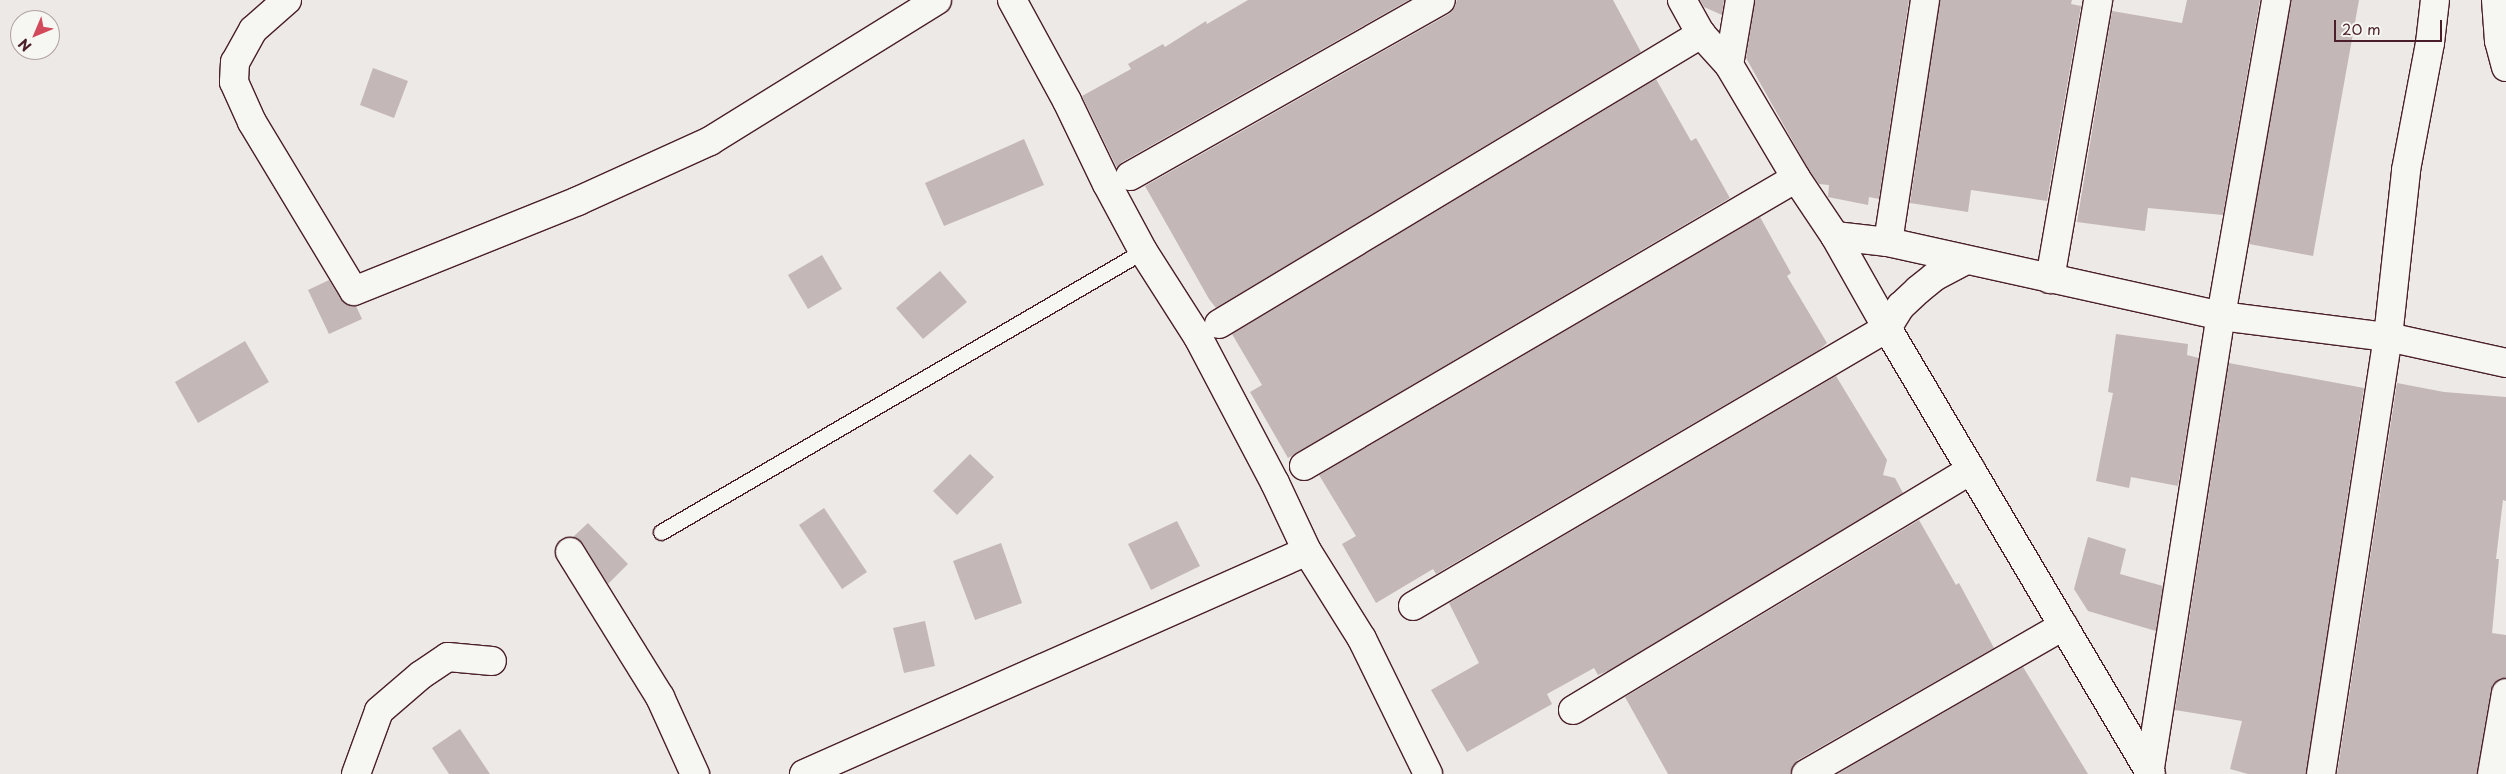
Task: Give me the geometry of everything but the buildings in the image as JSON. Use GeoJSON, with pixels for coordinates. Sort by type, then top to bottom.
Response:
{"type":"FeatureCollection","features":[{"type":"Feature","properties":{"kind":"street"},"geometry":{"type":"LineString","coordinates":[[287,0],[253,30],[235,62],[234,82],[252,122],[354,291],[578,201],[710,141],[938,0]]}},
{"type":"Feature","properties":{"kind":"street"},"geometry":{"type":"LineString","coordinates":[[1012,0],[1067,100],[1107,184],[1143,251],[1198,337],[1275,483],[1307,551],[1362,638],[1428,774]]}},
{"type":"Feature","properties":{"kind":"street"},"geometry":{"type":"LineString","coordinates":[[1130,176],[1441,0]]}},
{"type":"Feature","properties":{"kind":"street"},"geometry":{"type":"LineString","coordinates":[[1682,0],[1701,34],[1729,65],[1796,178],[1835,236],[1886,328],[1972,470],[2150,774]]}},
{"type":"Feature","properties":{"kind":"street"},"geometry":{"type":"LineString","coordinates":[[1729,65],[1740,0]]}},
{"type":"Feature","properties":{"kind":"street"},"geometry":{"type":"LineString","coordinates":[[1888,242],[1925,0]]}},
{"type":"Feature","properties":{"kind":"street"},"geometry":{"type":"LineString","coordinates":[[2050,279],[2098,0]]}},
{"type":"Feature","properties":{"kind":"street"},"geometry":{"type":"LineString","coordinates":[[2150,774],[2221,316],[2276,0]]}},
{"type":"Feature","properties":{"kind":"street"},"geometry":{"type":"LineString","coordinates":[[2322,774],[2388,336],[2406,170],[2430,43],[2435,0]]}},
{"type":"Feature","properties":{"kind":"street"},"geometry":{"type":"LineString","coordinates":[[2496,0],[2499,41],[2506,67]]}},
{"type":"Feature","properties":{"kind":"street"},"geometry":{"type":"LineString","coordinates":[[1219,324],[1701,34]]}},
{"type":"Feature","properties":{"kind":"street"},"geometry":{"type":"LineString","coordinates":[[1304,466],[1796,178]]}},
{"type":"Feature","properties":{"kind":"street"},"geometry":{"type":"LineString","coordinates":[[1835,236],[1888,242],[2221,316],[2388,336],[2506,363]]}},
{"type":"Feature","properties":{"kind":"street"},"geometry":{"type":"LineString","coordinates":[[1413,606],[1886,328],[1901,306],[1918,290],[1934,277],[1966,260]]}},
{"type":"Feature","properties":{"kind":"street"},"geometry":{"type":"LineString","coordinates":[[1573,710],[1972,470]]}},
{"type":"Feature","properties":{"kind":"street"},"geometry":{"type":"LineString","coordinates":[[804,774],[1307,551]]}},
{"type":"Feature","properties":{"kind":"street"},"geometry":{"type":"LineString","coordinates":[[570,552],[660,697],[695,774]]}},
{"type":"Feature","properties":{"kind":"street"},"geometry":{"type":"LineString","coordinates":[[1806,774],[2063,626]]}},
{"type":"Feature","properties":{"kind":"street"},"geometry":{"type":"LineString","coordinates":[[356,774],[379,711],[421,675],[448,656],[492,661]]}},
{"type":"Feature","properties":{"kind":"street"},"geometry":{"type":"LineString","coordinates":[[2492,774],[2506,693]]}},
{"type":"Feature","properties":{"kind":"lane"},"geometry":{"type":"LineString","coordinates":[[661,532],[1143,251]]}}]}
